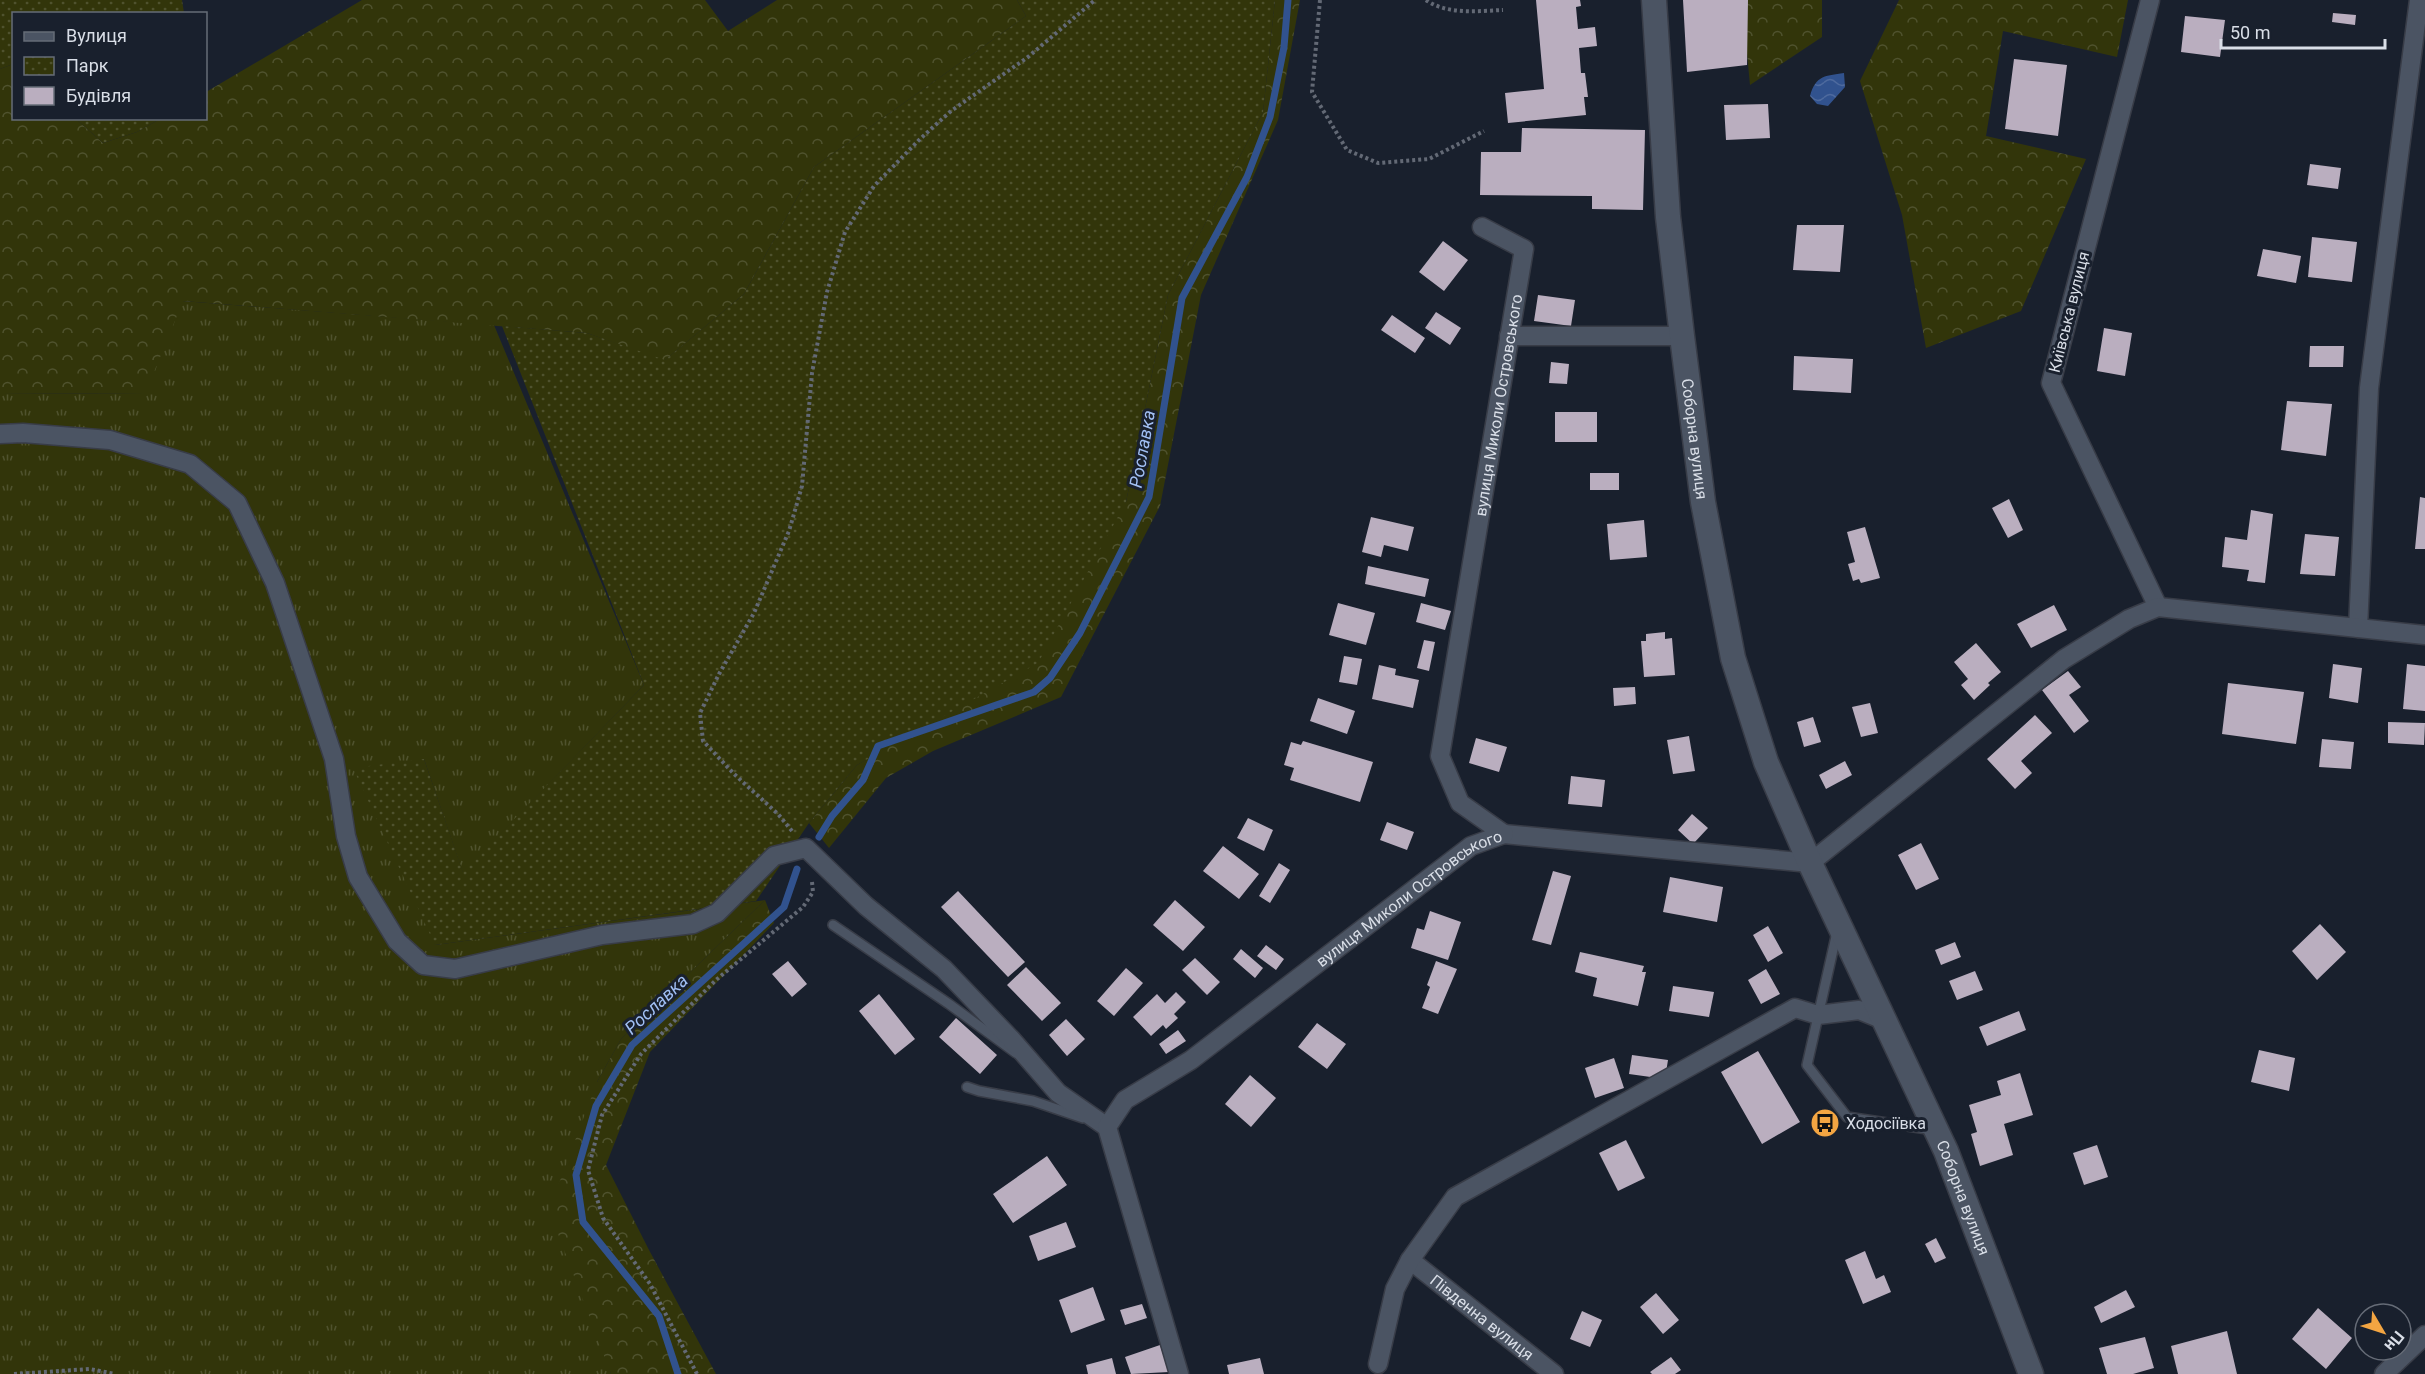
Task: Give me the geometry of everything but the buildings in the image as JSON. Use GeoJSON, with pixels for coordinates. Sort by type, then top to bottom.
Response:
{"type":"FeatureCollection","features":[{"type":"Feature","properties":{"kind":"street","name":"Соборна вулиця"},"geometry":{"type":"LineString","coordinates":[[1653,0],[1668,217],[1682,336],[1702,502],[1732,658],[1766,762],[1810,863],[1840,921],[1937,1130],[2031,1374]]}},
{"type":"Feature","properties":{"kind":"street","name":"Київська вулиця"},"geometry":{"type":"LineString","coordinates":[[2150,0],[2051,383],[2158,607]]}},
{"type":"Feature","properties":{"kind":"street"},"geometry":{"type":"LineString","coordinates":[[2358,628],[2369,388],[2419,0]]}},
{"type":"Feature","properties":{"kind":"street","name":"вулиця Миколи Островського"},"geometry":{"type":"LineString","coordinates":[[1482,227],[1524,249],[1440,756],[1460,803],[1504,834]]}},
{"type":"Feature","properties":{"kind":"street"},"geometry":{"type":"LineString","coordinates":[[1509,336],[1682,336]]}},
{"type":"Feature","properties":{"kind":"street"},"geometry":{"type":"LineString","coordinates":[[0,434],[23,433],[110,440],[190,464],[237,503],[275,583],[334,759],[346,836],[358,877],[397,941],[423,965],[455,969],[602,935],[693,924],[717,913],[774,856],[806,848],[866,906],[944,969],[1058,1093],[1107,1127],[1179,1374]]}},
{"type":"Feature","properties":{"kind":"street"},"geometry":{"type":"LineString","coordinates":[[1504,834],[1810,863],[2064,659],[2129,620],[2158,607],[2425,635]]}},
{"type":"Feature","properties":{"kind":"street","name":"вулиця Миколи Островського"},"geometry":{"type":"LineString","coordinates":[[1107,1127],[1125,1100],[1191,1060],[1295,978],[1471,846],[1504,834]]}},
{"type":"Feature","properties":{"kind":"street"},"geometry":{"type":"LineString","coordinates":[[1378,1364],[1395,1289],[1410,1260],[1455,1197],[1795,1008],[1818,1015],[1859,1010],[1886,1021]]}},
{"type":"Feature","properties":{"kind":"street","name":"Південна вулиця"},"geometry":{"type":"LineString","coordinates":[[1410,1260],[1554,1374]]}},
{"type":"Feature","properties":{"kind":"street"},"geometry":{"type":"LineString","coordinates":[[2384,1374],[2425,1335]]}},
{"type":"Feature","properties":{"kind":"lane"},"geometry":{"type":"LineString","coordinates":[[1840,921],[1807,1065],[1847,1117],[1937,1130]]}},
{"type":"Feature","properties":{"kind":"lane"},"geometry":{"type":"LineString","coordinates":[[833,925],[1033,1064]]}},
{"type":"Feature","properties":{"kind":"lane"},"geometry":{"type":"LineString","coordinates":[[968,1087],[1033,1101],[1107,1127]]}},
{"type":"Feature","properties":{"kind":"path"},"geometry":{"type":"LineString","coordinates":[[697,1374],[650,1284],[603,1218],[588,1170],[602,1115],[641,1054],[716,980],[803,907],[813,892],[806,848],[778,814],[734,774],[703,741],[700,713],[719,674],[754,613],[789,531],[802,486],[812,373],[828,292],[845,232],[874,186],[920,139],[951,111],[1028,57],[1095,0]]}},
{"type":"Feature","properties":{"kind":"path"},"geometry":{"type":"LineString","coordinates":[[1320,0],[1312,92],[1347,150],[1378,163],[1429,159],[1484,131]]}},
{"type":"Feature","properties":{"kind":"path"},"geometry":{"type":"LineString","coordinates":[[1426,0],[1435,6],[1468,11],[1503,10]]}},
{"type":"Feature","properties":{"kind":"path"},"geometry":{"type":"LineString","coordinates":[[14,1374],[90,1369],[115,1374]]}},
{"type":"Feature","properties":{"kind":"green space"},"geometry":{"type":"Polygon","coordinates":[[[0,0],[182,0],[184,12],[12,12],[12,64],[0,69],[0,0]]]}},
{"type":"Feature","properties":{"kind":"green space"},"geometry":{"type":"Polygon","coordinates":[[[362,0],[705,0],[728,31],[777,0],[1017,0],[1026,16],[814,167],[744,294],[664,361],[587,333],[183,301],[145,394],[0,393],[0,69],[12,64],[12,120],[77,120],[103,143],[137,132],[158,120],[207,120],[207,91],[362,0]]]}},
{"type":"Feature","properties":{"kind":"green space"},"geometry":{"type":"Polygon","coordinates":[[[1017,0],[1275,0],[1263,112],[1168,295],[1126,502],[1038,663],[857,765],[809,823],[756,901],[435,945],[353,768],[424,759],[463,872],[644,685],[502,326],[587,333],[665,360],[744,294],[814,167],[1026,16],[1017,0]]]}},
{"type":"Feature","properties":{"kind":"green space"},"geometry":{"type":"Polygon","coordinates":[[[1275,0],[1300,0],[1278,120],[1201,295],[1160,506],[1061,697],[933,751],[886,778],[829,848],[809,823],[857,765],[929,723],[1126,502],[1168,295],[1263,112],[1275,0]]]}},
{"type":"Feature","properties":{"kind":"green space"},"geometry":{"type":"Polygon","coordinates":[[[1742,0],[1822,0],[1822,37],[1750,85],[1742,0]]]}},
{"type":"Feature","properties":{"kind":"green space"},"geometry":{"type":"Polygon","coordinates":[[[1899,0],[2128,0],[2117,57],[2003,31],[1986,136],[2086,159],[2021,311],[1926,348],[1902,215],[1860,81],[1899,0]]]}},
{"type":"Feature","properties":{"kind":"green space"},"geometry":{"type":"Polygon","coordinates":[[[77,120],[158,120],[137,132],[103,143],[77,120]]]}},
{"type":"Feature","properties":{"kind":"green space"},"geometry":{"type":"Polygon","coordinates":[[[182,301],[494,325],[644,685],[463,873],[424,759],[435,945],[765,900],[621,1039],[597,1082],[607,1359],[611,1374],[0,1374],[0,393],[144,394],[182,301]]]}},
{"type":"Feature","properties":{"kind":"green space"},"geometry":{"type":"Polygon","coordinates":[[[765,900],[774,923],[650,1052],[606,1165],[716,1374],[611,1374],[549,1210],[597,1082],[621,1039],[765,900]]]}},
{"type":"Feature","properties":{"kind":"water"},"geometry":{"type":"Polygon","coordinates":[[[1844,73],[1845,87],[1828,106],[1817,104],[1810,96],[1818,80],[1844,73]]]}},
{"type":"Feature","properties":{"kind":"waterway","name":"Рославка"},"geometry":{"type":"LineString","coordinates":[[819,837],[832,816],[863,780],[878,746],[1034,692],[1050,678],[1080,633],[1149,497],[1182,298],[1247,177],[1270,117],[1284,47],[1288,0]]}},
{"type":"Feature","properties":{"kind":"waterway","name":"Рославка"},"geometry":{"type":"LineString","coordinates":[[678,1374],[659,1316],[583,1222],[576,1175],[596,1106],[632,1045],[784,907],[797,869]]}},
{"type":"Feature","properties":{"kind":"place","name":"Ходосіївка"},"geometry":{"type":"Point","coordinates":[1825,1123]}}]}
